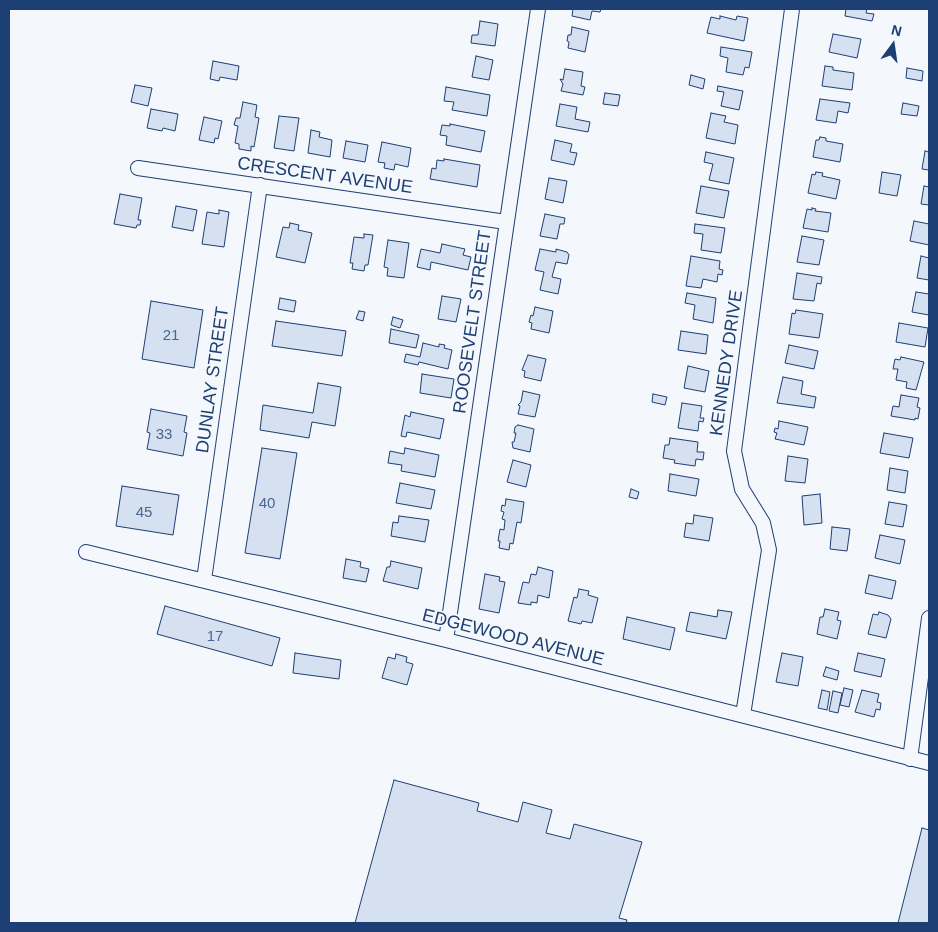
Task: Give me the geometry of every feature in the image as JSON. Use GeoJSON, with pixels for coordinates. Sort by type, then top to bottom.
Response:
{"type":"FeatureCollection","features":[{"type":"Feature","properties":{"kind":"street","name":"ROOSEVELT STREET"},"geometry":{"type":"LineString","coordinates":[[446,640],[538,9]]}},
{"type":"Feature","properties":{"kind":"street","name":"KENNEDY DRIVE"},"geometry":{"type":"LineString","coordinates":[[743,715],[769,550],[763,523],[742,489],[734,450],[792,9]]}},
{"type":"Feature","properties":{"kind":"street","name":"CRESCENT AVENUE"},"geometry":{"type":"LineString","coordinates":[[138,168],[506,222]]}},
{"type":"Feature","properties":{"kind":"street","name":"DUNLAY STREET"},"geometry":{"type":"LineString","coordinates":[[204,580],[260,185]]}},
{"type":"Feature","properties":{"kind":"street","name":"EDGEWOOD AVENUE"},"geometry":{"type":"LineString","coordinates":[[86,552],[446,640],[929,763]]}},
{"type":"Feature","properties":{"kind":"street"},"geometry":{"type":"LineString","coordinates":[[910,759],[929,618]]}},
{"type":"Feature","properties":{"kind":"building"},"geometry":{"type":"Polygon","coordinates":[[[573,9],[601,9],[600,12],[592,11],[590,20],[572,16],[573,9]]]}},
{"type":"Feature","properties":{"kind":"building"},"geometry":{"type":"Polygon","coordinates":[[[846,9],[867,9],[866,13],[874,14],[872,21],[845,16],[846,9]]]}},
{"type":"Feature","properties":{"kind":"building"},"geometry":{"type":"Polygon","coordinates":[[[720,16],[736,20],[737,16],[748,18],[744,41],[707,33],[711,17],[720,19],[720,16]]]}},
{"type":"Feature","properties":{"kind":"building"},"geometry":{"type":"Polygon","coordinates":[[[480,21],[498,24],[495,46],[471,43],[472,35],[478,35],[480,21]]]}},
{"type":"Feature","properties":{"kind":"building"},"geometry":{"type":"Polygon","coordinates":[[[572,27],[589,31],[585,52],[568,48],[568,35],[571,35],[572,27]]]}},
{"type":"Feature","properties":{"kind":"building"},"geometry":{"type":"Polygon","coordinates":[[[833,34],[861,39],[857,58],[829,52],[833,34]]]}},
{"type":"Feature","properties":{"kind":"building"},"geometry":{"type":"Polygon","coordinates":[[[721,47],[752,52],[749,68],[745,67],[743,75],[726,72],[728,58],[720,56],[721,47]]]}},
{"type":"Feature","properties":{"kind":"building"},"geometry":{"type":"Polygon","coordinates":[[[476,56],[493,60],[489,80],[472,77],[476,56]]]}},
{"type":"Feature","properties":{"kind":"building"},"geometry":{"type":"Polygon","coordinates":[[[213,61],[239,66],[237,80],[220,77],[219,81],[210,79],[213,61]]]}},
{"type":"Feature","properties":{"kind":"building"},"geometry":{"type":"Polygon","coordinates":[[[825,66],[833,67],[833,70],[854,73],[852,90],[822,86],[825,66]]]}},
{"type":"Feature","properties":{"kind":"building"},"geometry":{"type":"Polygon","coordinates":[[[907,68],[923,71],[922,81],[906,78],[907,68]]]}},
{"type":"Feature","properties":{"kind":"building"},"geometry":{"type":"Polygon","coordinates":[[[565,69],[583,72],[581,86],[585,87],[583,95],[561,91],[563,84],[560,79],[563,80],[565,69]]]}},
{"type":"Feature","properties":{"kind":"building"},"geometry":{"type":"Polygon","coordinates":[[[691,75],[705,79],[703,89],[689,85],[691,75]]]}},
{"type":"Feature","properties":{"kind":"building"},"geometry":{"type":"Polygon","coordinates":[[[135,85],[152,88],[148,106],[131,102],[135,85]]]}},
{"type":"Feature","properties":{"kind":"building"},"geometry":{"type":"Polygon","coordinates":[[[718,86],[743,91],[739,110],[721,106],[724,92],[717,91],[718,86]]]}},
{"type":"Feature","properties":{"kind":"building"},"geometry":{"type":"Polygon","coordinates":[[[446,87],[490,95],[487,116],[452,110],[454,102],[444,101],[446,87]]]}},
{"type":"Feature","properties":{"kind":"building"},"geometry":{"type":"Polygon","coordinates":[[[605,93],[620,95],[618,106],[603,104],[605,93]]]}},
{"type":"Feature","properties":{"kind":"building"},"geometry":{"type":"Polygon","coordinates":[[[820,99],[850,103],[848,113],[838,111],[836,123],[816,120],[820,99]]]}},
{"type":"Feature","properties":{"kind":"building"},"geometry":{"type":"Polygon","coordinates":[[[243,102],[257,105],[255,117],[259,118],[254,147],[251,146],[251,151],[239,149],[239,144],[235,143],[238,126],[234,125],[236,118],[240,118],[243,102]]]}},
{"type":"Feature","properties":{"kind":"building"},"geometry":{"type":"Polygon","coordinates":[[[903,103],[919,106],[917,116],[901,114],[903,103]]]}},
{"type":"Feature","properties":{"kind":"building"},"geometry":{"type":"Polygon","coordinates":[[[560,104],[577,107],[575,119],[590,122],[588,132],[556,126],[560,104]]]}},
{"type":"Feature","properties":{"kind":"building"},"geometry":{"type":"Polygon","coordinates":[[[151,109],[178,114],[175,131],[163,128],[162,131],[147,128],[151,109]]]}},
{"type":"Feature","properties":{"kind":"building"},"geometry":{"type":"Polygon","coordinates":[[[711,113],[726,116],[724,122],[738,125],[735,144],[706,138],[711,113]]]}},
{"type":"Feature","properties":{"kind":"building"},"geometry":{"type":"Polygon","coordinates":[[[279,116],[299,118],[294,151],[274,148],[279,116]]]}},
{"type":"Feature","properties":{"kind":"building"},"geometry":{"type":"Polygon","coordinates":[[[204,117],[222,121],[218,139],[215,138],[214,143],[199,140],[204,117]]]}},
{"type":"Feature","properties":{"kind":"building"},"geometry":{"type":"Polygon","coordinates":[[[450,124],[485,131],[481,152],[446,145],[447,136],[440,135],[442,125],[450,126],[450,124]]]}},
{"type":"Feature","properties":{"kind":"building"},"geometry":{"type":"Polygon","coordinates":[[[311,130],[320,132],[319,137],[332,140],[330,157],[308,153],[311,130]]]}},
{"type":"Feature","properties":{"kind":"building"},"geometry":{"type":"Polygon","coordinates":[[[820,137],[826,138],[826,141],[843,144],[840,162],[813,157],[816,140],[819,140],[820,137]]]}},
{"type":"Feature","properties":{"kind":"building"},"geometry":{"type":"Polygon","coordinates":[[[555,140],[572,144],[570,152],[577,153],[574,165],[551,160],[555,140]]]}},
{"type":"Feature","properties":{"kind":"building"},"geometry":{"type":"Polygon","coordinates":[[[346,141],[368,145],[365,162],[343,158],[346,141]]]}},
{"type":"Feature","properties":{"kind":"building"},"geometry":{"type":"Polygon","coordinates":[[[382,142],[411,148],[408,167],[395,164],[394,170],[384,168],[385,163],[378,162],[382,142]]]}},
{"type":"Feature","properties":{"kind":"building"},"geometry":{"type":"Polygon","coordinates":[[[925,151],[929,152],[929,170],[922,169],[925,151]]]}},
{"type":"Feature","properties":{"kind":"building"},"geometry":{"type":"Polygon","coordinates":[[[706,152],[734,158],[729,184],[709,180],[713,164],[704,162],[706,152]]]}},
{"type":"Feature","properties":{"kind":"building"},"geometry":{"type":"Polygon","coordinates":[[[444,159],[480,165],[477,187],[430,179],[432,168],[436,169],[437,160],[444,161],[444,159]]]}},
{"type":"Feature","properties":{"kind":"building"},"geometry":{"type":"Polygon","coordinates":[[[816,172],[823,173],[822,176],[840,180],[836,199],[808,193],[812,174],[815,175],[816,172]]]}},
{"type":"Feature","properties":{"kind":"building"},"geometry":{"type":"Polygon","coordinates":[[[882,172],[901,175],[897,196],[879,193],[882,172]]]}},
{"type":"Feature","properties":{"kind":"building"},"geometry":{"type":"Polygon","coordinates":[[[549,178],[567,181],[563,203],[545,199],[549,178]]]}},
{"type":"Feature","properties":{"kind":"building"},"geometry":{"type":"Polygon","coordinates":[[[701,186],[729,191],[724,218],[696,213],[701,186]]]}},
{"type":"Feature","properties":{"kind":"building"},"geometry":{"type":"Polygon","coordinates":[[[924,186],[929,187],[929,205],[921,204],[924,186]]]}},
{"type":"Feature","properties":{"kind":"building"},"geometry":{"type":"Polygon","coordinates":[[[120,194],[142,198],[138,220],[141,220],[140,225],[137,225],[136,228],[114,224],[120,194]]]}},
{"type":"Feature","properties":{"kind":"building"},"geometry":{"type":"Polygon","coordinates":[[[176,206],[197,210],[193,231],[172,227],[176,206]]]}},
{"type":"Feature","properties":{"kind":"building"},"geometry":{"type":"Polygon","coordinates":[[[812,208],[816,209],[815,211],[831,213],[828,232],[803,228],[807,209],[812,210],[812,208]]]}},
{"type":"Feature","properties":{"kind":"building"},"geometry":{"type":"Polygon","coordinates":[[[219,210],[229,212],[224,247],[202,244],[207,212],[219,214],[219,210]]]}},
{"type":"Feature","properties":{"kind":"building"},"geometry":{"type":"Polygon","coordinates":[[[545,214],[565,218],[564,224],[560,224],[557,239],[540,236],[545,214]]]}},
{"type":"Feature","properties":{"kind":"building"},"geometry":{"type":"Polygon","coordinates":[[[914,221],[929,224],[929,245],[910,241],[914,221]]]}},
{"type":"Feature","properties":{"kind":"building"},"geometry":{"type":"Polygon","coordinates":[[[290,223],[299,225],[298,230],[312,233],[305,263],[276,257],[283,227],[289,228],[290,223]]]}},
{"type":"Feature","properties":{"kind":"building"},"geometry":{"type":"Polygon","coordinates":[[[695,224],[725,228],[721,253],[701,250],[703,234],[694,233],[695,224]]]}},
{"type":"Feature","properties":{"kind":"building"},"geometry":{"type":"Polygon","coordinates":[[[364,234],[373,235],[368,265],[365,265],[364,271],[352,269],[353,263],[350,263],[354,237],[364,238],[364,234]]]}},
{"type":"Feature","properties":{"kind":"building"},"geometry":{"type":"Polygon","coordinates":[[[802,236],[824,240],[819,265],[797,262],[802,236]]]}},
{"type":"Feature","properties":{"kind":"building"},"geometry":{"type":"Polygon","coordinates":[[[388,240],[409,243],[404,278],[387,276],[388,268],[384,267],[388,240]]]}},
{"type":"Feature","properties":{"kind":"building"},"geometry":{"type":"Polygon","coordinates":[[[442,244],[465,249],[463,255],[471,257],[468,270],[431,262],[430,270],[417,267],[421,249],[440,253],[442,244]]]}},
{"type":"Feature","properties":{"kind":"building"},"geometry":{"type":"Polygon","coordinates":[[[540,249],[556,252],[556,249],[567,252],[569,255],[567,264],[556,262],[552,277],[561,279],[558,294],[540,290],[544,272],[535,270],[540,249]]]}},
{"type":"Feature","properties":{"kind":"building"},"geometry":{"type":"Polygon","coordinates":[[[691,256],[720,261],[719,269],[723,270],[722,275],[718,274],[717,282],[703,279],[701,288],[686,286],[691,256]]]}},
{"type":"Feature","properties":{"kind":"building"},"geometry":{"type":"Polygon","coordinates":[[[921,256],[929,258],[929,280],[917,278],[921,256]]]}},
{"type":"Feature","properties":{"kind":"building"},"geometry":{"type":"Polygon","coordinates":[[[797,273],[822,277],[821,284],[817,283],[814,301],[793,299],[797,273]]]}},
{"type":"Feature","properties":{"kind":"building"},"geometry":{"type":"Polygon","coordinates":[[[916,292],[929,294],[929,315],[912,312],[916,292]]]}},
{"type":"Feature","properties":{"kind":"building"},"geometry":{"type":"Polygon","coordinates":[[[687,293],[716,298],[713,323],[693,319],[695,305],[685,303],[687,293]]]}},
{"type":"Feature","properties":{"kind":"building"},"geometry":{"type":"Polygon","coordinates":[[[442,296],[461,299],[456,322],[438,319],[442,296]]]}},
{"type":"Feature","properties":{"kind":"building"},"geometry":{"type":"Polygon","coordinates":[[[280,298],[296,301],[294,312],[278,309],[280,298]]]}},
{"type":"Feature","properties":{"kind":"building"},"geometry":{"type":"Polygon","coordinates":[[[151,301],[203,310],[194,368],[142,359],[151,301]]]}},
{"type":"Feature","properties":{"kind":"building"},"geometry":{"type":"Polygon","coordinates":[[[535,307],[553,311],[549,333],[531,329],[532,323],[529,322],[535,307]]]}},
{"type":"Feature","properties":{"kind":"building"},"geometry":{"type":"Polygon","coordinates":[[[796,310],[823,314],[819,338],[789,334],[792,313],[795,314],[796,310]]]}},
{"type":"Feature","properties":{"kind":"building"},"geometry":{"type":"Polygon","coordinates":[[[359,311],[365,312],[363,321],[356,319],[359,311]]]}},
{"type":"Feature","properties":{"kind":"building"},"geometry":{"type":"Polygon","coordinates":[[[393,317],[403,320],[400,328],[391,325],[393,317]]]}},
{"type":"Feature","properties":{"kind":"building"},"geometry":{"type":"Polygon","coordinates":[[[276,321],[346,331],[342,356],[272,346],[276,321]]]}},
{"type":"Feature","properties":{"kind":"building"},"geometry":{"type":"Polygon","coordinates":[[[899,323],[928,328],[925,347],[896,342],[899,323]]]}},
{"type":"Feature","properties":{"kind":"building"},"geometry":{"type":"Polygon","coordinates":[[[391,329],[419,335],[416,348],[389,343],[391,329]]]}},
{"type":"Feature","properties":{"kind":"building"},"geometry":{"type":"Polygon","coordinates":[[[681,331],[708,335],[706,354],[678,350],[681,331]]]}},
{"type":"Feature","properties":{"kind":"building"},"geometry":{"type":"Polygon","coordinates":[[[423,343],[439,347],[439,344],[445,345],[444,348],[452,350],[448,369],[419,362],[418,365],[404,362],[406,354],[420,357],[423,343]]]}},
{"type":"Feature","properties":{"kind":"building"},"geometry":{"type":"Polygon","coordinates":[[[789,345],[818,351],[814,369],[785,363],[789,345]]]}},
{"type":"Feature","properties":{"kind":"building"},"geometry":{"type":"Polygon","coordinates":[[[528,355],[546,359],[541,381],[524,377],[525,371],[522,370],[528,355]]]}},
{"type":"Feature","properties":{"kind":"building"},"geometry":{"type":"Polygon","coordinates":[[[901,357],[924,362],[916,390],[906,388],[907,382],[896,380],[898,369],[893,369],[895,359],[900,360],[901,357]]]}},
{"type":"Feature","properties":{"kind":"building"},"geometry":{"type":"Polygon","coordinates":[[[688,366],[709,371],[705,392],[684,388],[688,366]]]}},
{"type":"Feature","properties":{"kind":"building"},"geometry":{"type":"Polygon","coordinates":[[[422,374],[454,379],[451,398],[420,393],[422,374]]]}},
{"type":"Feature","properties":{"kind":"building"},"geometry":{"type":"Polygon","coordinates":[[[783,377],[803,381],[801,394],[816,397],[814,408],[777,403],[783,377]]]}},
{"type":"Feature","properties":{"kind":"building"},"geometry":{"type":"Polygon","coordinates":[[[318,383],[341,387],[335,426],[312,422],[309,438],[260,430],[263,405],[313,413],[318,383]]]}},
{"type":"Feature","properties":{"kind":"building"},"geometry":{"type":"Polygon","coordinates":[[[523,391],[540,395],[535,417],[518,414],[520,406],[518,405],[521,402],[523,391]]]}},
{"type":"Feature","properties":{"kind":"building"},"geometry":{"type":"Polygon","coordinates":[[[653,394],[667,397],[665,405],[652,402],[653,394]]]}},
{"type":"Feature","properties":{"kind":"building"},"geometry":{"type":"Polygon","coordinates":[[[901,395],[919,398],[917,407],[920,408],[918,419],[891,416],[893,406],[899,407],[901,395]]]}},
{"type":"Feature","properties":{"kind":"building"},"geometry":{"type":"Polygon","coordinates":[[[682,403],[702,406],[700,418],[704,418],[703,422],[699,421],[698,431],[678,428],[682,403]]]}},
{"type":"Feature","properties":{"kind":"building"},"geometry":{"type":"Polygon","coordinates":[[[151,409],[187,416],[184,432],[187,433],[183,456],[147,449],[150,433],[147,432],[151,409]]]}},
{"type":"Feature","properties":{"kind":"building"},"geometry":{"type":"Polygon","coordinates":[[[411,412],[444,419],[440,439],[407,432],[406,437],[401,436],[405,415],[410,417],[411,412]]]}},
{"type":"Feature","properties":{"kind":"building"},"geometry":{"type":"Polygon","coordinates":[[[779,421],[808,427],[804,445],[775,439],[777,433],[774,432],[775,428],[778,429],[779,421]]]}},
{"type":"Feature","properties":{"kind":"building"},"geometry":{"type":"Polygon","coordinates":[[[518,425],[534,429],[530,452],[513,448],[512,442],[514,442],[516,433],[514,433],[515,427],[518,425]]]}},
{"type":"Feature","properties":{"kind":"building"},"geometry":{"type":"Polygon","coordinates":[[[884,433],[913,438],[909,458],[880,453],[884,433]]]}},
{"type":"Feature","properties":{"kind":"building"},"geometry":{"type":"Polygon","coordinates":[[[670,438],[698,442],[697,452],[704,452],[703,460],[696,459],[695,466],[674,463],[675,460],[663,458],[665,445],[669,445],[670,438]]]}},
{"type":"Feature","properties":{"kind":"building"},"geometry":{"type":"Polygon","coordinates":[[[262,448],[297,453],[280,559],[245,553],[262,448]]]}},
{"type":"Feature","properties":{"kind":"building"},"geometry":{"type":"Polygon","coordinates":[[[405,448],[439,455],[435,477],[401,471],[402,465],[388,463],[390,451],[404,454],[405,448]]]}},
{"type":"Feature","properties":{"kind":"building"},"geometry":{"type":"Polygon","coordinates":[[[788,456],[808,459],[805,483],[785,481],[788,456]]]}},
{"type":"Feature","properties":{"kind":"building"},"geometry":{"type":"Polygon","coordinates":[[[513,460],[531,465],[526,487],[507,482],[513,460]]]}},
{"type":"Feature","properties":{"kind":"building"},"geometry":{"type":"Polygon","coordinates":[[[890,468],[908,471],[905,493],[887,490],[890,468]]]}},
{"type":"Feature","properties":{"kind":"building"},"geometry":{"type":"Polygon","coordinates":[[[670,474],[699,479],[696,496],[668,491],[670,474]]]}},
{"type":"Feature","properties":{"kind":"building"},"geometry":{"type":"Polygon","coordinates":[[[400,483],[435,490],[431,509],[396,503],[400,483]]]}},
{"type":"Feature","properties":{"kind":"building"},"geometry":{"type":"Polygon","coordinates":[[[122,486],[179,495],[173,535],[116,526],[122,486]]]}},
{"type":"Feature","properties":{"kind":"building"},"geometry":{"type":"Polygon","coordinates":[[[631,489],[639,492],[637,499],[629,497],[631,489]]]}},
{"type":"Feature","properties":{"kind":"building"},"geometry":{"type":"Polygon","coordinates":[[[820,494],[822,523],[804,525],[802,496],[820,494]]]}},
{"type":"Feature","properties":{"kind":"building"},"geometry":{"type":"Polygon","coordinates":[[[506,499],[524,502],[521,523],[517,522],[513,544],[510,543],[509,550],[499,548],[500,541],[498,541],[500,529],[504,530],[505,520],[502,519],[504,512],[501,511],[502,505],[505,506],[506,499]]]}},
{"type":"Feature","properties":{"kind":"building"},"geometry":{"type":"Polygon","coordinates":[[[889,502],[907,505],[903,527],[885,524],[889,502]]]}},
{"type":"Feature","properties":{"kind":"building"},"geometry":{"type":"Polygon","coordinates":[[[694,515],[713,518],[709,541],[684,537],[686,523],[693,524],[694,515]]]}},
{"type":"Feature","properties":{"kind":"building"},"geometry":{"type":"Polygon","coordinates":[[[399,516],[429,520],[425,542],[391,536],[393,522],[398,523],[399,516]]]}},
{"type":"Feature","properties":{"kind":"building"},"geometry":{"type":"Polygon","coordinates":[[[832,527],[850,529],[847,551],[830,549],[832,527]]]}},
{"type":"Feature","properties":{"kind":"building"},"geometry":{"type":"Polygon","coordinates":[[[880,535],[905,540],[900,564],[875,558],[880,535]]]}},
{"type":"Feature","properties":{"kind":"building"},"geometry":{"type":"Polygon","coordinates":[[[346,559],[361,562],[360,567],[369,569],[366,582],[343,578],[346,559]]]}},
{"type":"Feature","properties":{"kind":"building"},"geometry":{"type":"Polygon","coordinates":[[[391,561],[422,568],[418,589],[383,581],[391,561]]]}},
{"type":"Feature","properties":{"kind":"building"},"geometry":{"type":"Polygon","coordinates":[[[538,567],[553,571],[549,598],[538,595],[537,603],[531,602],[531,605],[518,603],[523,582],[529,583],[531,574],[536,575],[538,567]]]}},
{"type":"Feature","properties":{"kind":"building"},"geometry":{"type":"Polygon","coordinates":[[[485,574],[500,577],[499,581],[505,582],[499,613],[479,609],[485,574]]]}},
{"type":"Feature","properties":{"kind":"building"},"geometry":{"type":"Polygon","coordinates":[[[869,575],[896,581],[892,599],[865,593],[869,575]]]}},
{"type":"Feature","properties":{"kind":"building"},"geometry":{"type":"Polygon","coordinates":[[[579,589],[589,591],[588,595],[598,598],[592,623],[582,621],[581,624],[568,621],[574,597],[577,598],[579,589]]]}},
{"type":"Feature","properties":{"kind":"building"},"geometry":{"type":"Polygon","coordinates":[[[165,606],[280,638],[272,666],[157,634],[165,606]]]}},
{"type":"Feature","properties":{"kind":"building"},"geometry":{"type":"Polygon","coordinates":[[[825,609],[839,612],[837,620],[841,621],[837,639],[817,634],[820,617],[823,617],[825,609]]]}},
{"type":"Feature","properties":{"kind":"building"},"geometry":{"type":"Polygon","coordinates":[[[718,610],[732,612],[726,639],[686,631],[690,612],[717,617],[718,610]]]}},
{"type":"Feature","properties":{"kind":"building"},"geometry":{"type":"Polygon","coordinates":[[[879,612],[888,615],[891,619],[886,638],[868,634],[873,614],[878,615],[879,612]]]}},
{"type":"Feature","properties":{"kind":"building"},"geometry":{"type":"Polygon","coordinates":[[[627,617],[675,628],[670,650],[623,639],[627,617]]]}},
{"type":"Feature","properties":{"kind":"building"},"geometry":{"type":"Polygon","coordinates":[[[295,653],[341,660],[339,679],[293,673],[295,653]]]}},
{"type":"Feature","properties":{"kind":"building"},"geometry":{"type":"Polygon","coordinates":[[[782,653],[803,657],[798,686],[776,682],[782,653]]]}},
{"type":"Feature","properties":{"kind":"building"},"geometry":{"type":"Polygon","coordinates":[[[858,653],[885,659],[881,677],[854,671],[858,653]]]}},
{"type":"Feature","properties":{"kind":"building"},"geometry":{"type":"Polygon","coordinates":[[[396,654],[407,657],[406,662],[413,664],[407,685],[382,678],[388,657],[395,659],[396,654]]]}},
{"type":"Feature","properties":{"kind":"building"},"geometry":{"type":"Polygon","coordinates":[[[826,667],[839,671],[837,680],[823,676],[826,667]]]}},
{"type":"Feature","properties":{"kind":"building"},"geometry":{"type":"Polygon","coordinates":[[[844,688],[853,690],[849,707],[840,705],[844,688]]]}},
{"type":"Feature","properties":{"kind":"building"},"geometry":{"type":"Polygon","coordinates":[[[822,690],[830,692],[827,710],[818,708],[822,690]]]}},
{"type":"Feature","properties":{"kind":"building"},"geometry":{"type":"Polygon","coordinates":[[[862,690],[879,694],[877,702],[881,703],[880,710],[876,709],[874,717],[855,712],[862,690]]]}},
{"type":"Feature","properties":{"kind":"building"},"geometry":{"type":"Polygon","coordinates":[[[833,691],[842,693],[838,713],[829,711],[833,691]]]}},
{"type":"Feature","properties":{"kind":"building"},"geometry":{"type":"Polygon","coordinates":[[[394,780],[479,803],[477,811],[518,822],[523,802],[552,810],[546,833],[570,839],[574,824],[642,842],[619,918],[627,920],[626,923],[355,923],[394,780]]]}},
{"type":"Feature","properties":{"kind":"building"},"geometry":{"type":"Polygon","coordinates":[[[922,828],[929,830],[929,923],[898,923],[922,828]]]}}]}
